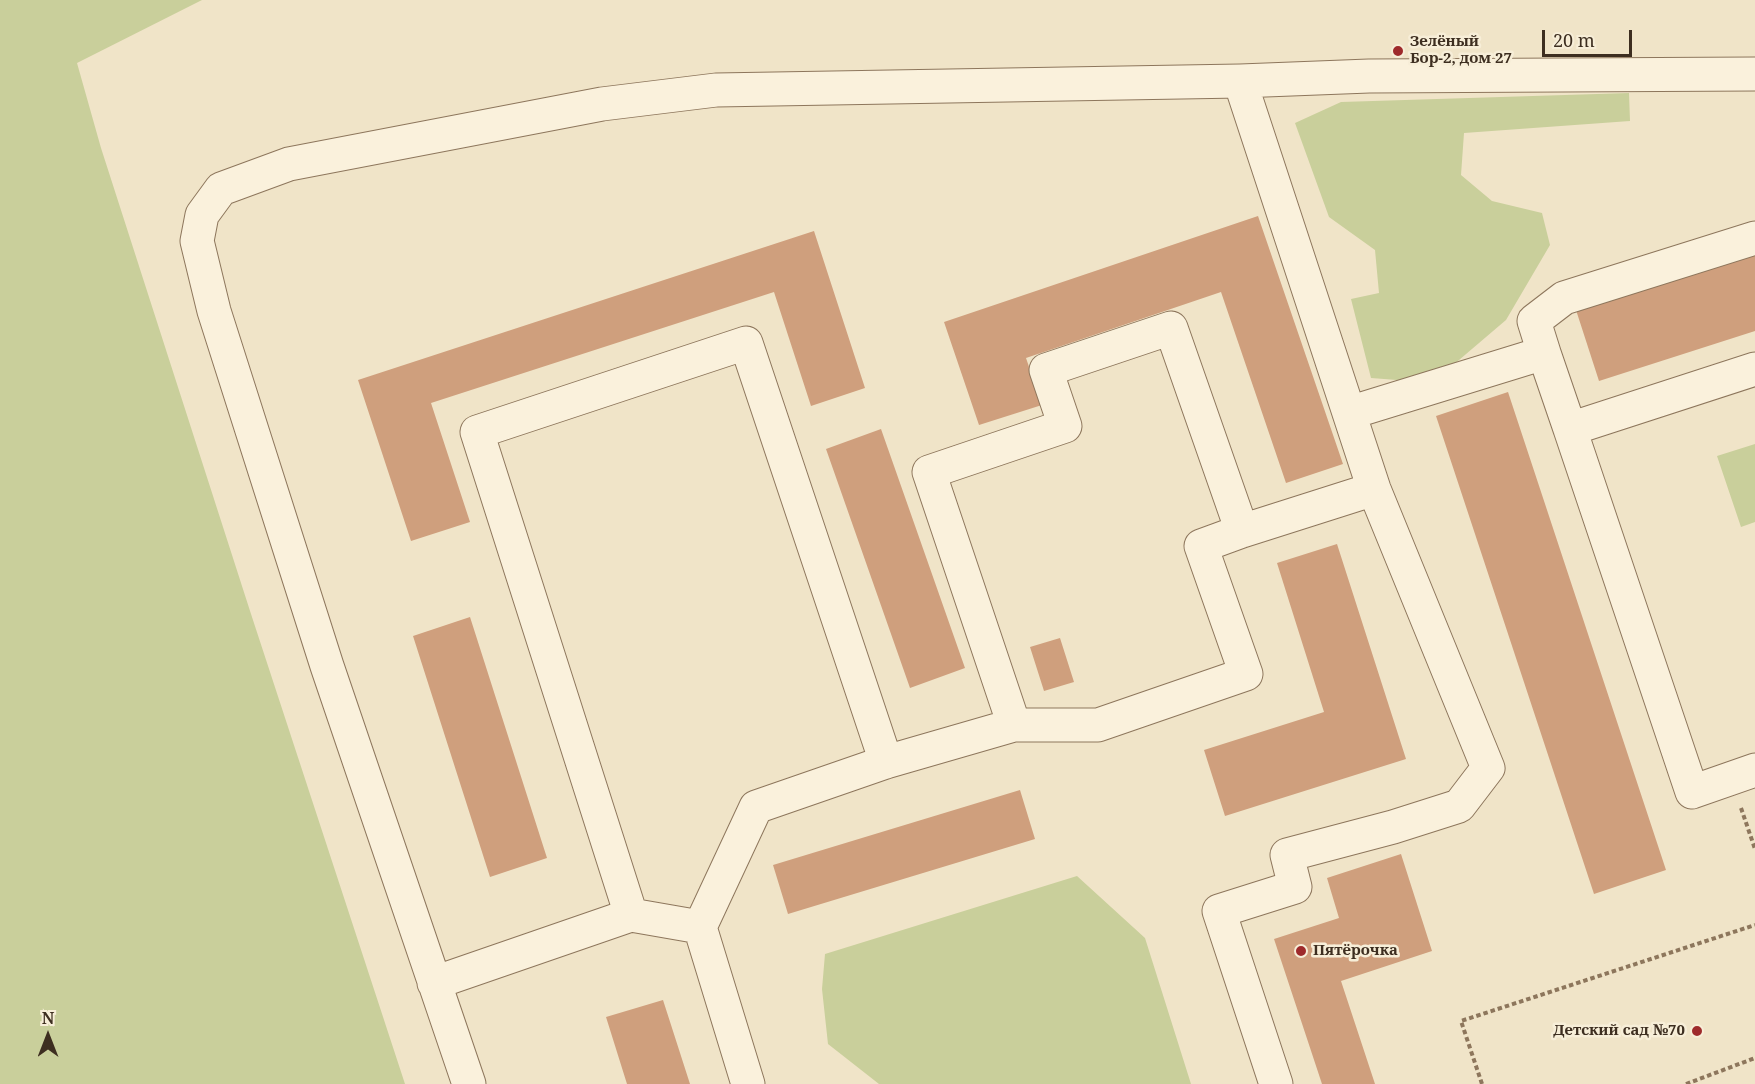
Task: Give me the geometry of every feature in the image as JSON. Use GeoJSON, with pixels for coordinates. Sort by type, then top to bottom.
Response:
{"type":"FeatureCollection","features":[{"type":"Feature","properties":{"kind":"street"},"geometry":{"type":"LineString","coordinates":[[469,1084],[327,666],[213,310],[197,241],[202,215],[221,189],[289,164],[602,104],[716,90],[1240,81],[1369,76],[1755,74]]}},
{"type":"Feature","properties":{"kind":"street"},"geometry":{"type":"LineString","coordinates":[[1240,81],[1374,489],[1488,768],[1459,806],[1393,827],[1287,855],[1295,887],[1219,911],[1276,1084]]}},
{"type":"Feature","properties":{"kind":"street"},"geometry":{"type":"LineString","coordinates":[[1743,774],[1692,792],[1534,321],[1564,298],[1755,238]]}},
{"type":"Feature","properties":{"kind":"street"},"geometry":{"type":"LineString","coordinates":[[1014,725],[929,472],[1065,426],[1046,370],[1171,328],[1242,531]]}},
{"type":"Feature","properties":{"kind":"street"},"geometry":{"type":"LineString","coordinates":[[631,915],[477,432],[746,343],[886,762]]}},
{"type":"Feature","properties":{"kind":"street"},"geometry":{"type":"LineString","coordinates":[[1349,413],[1544,353]]}},
{"type":"Feature","properties":{"kind":"street"},"geometry":{"type":"LineString","coordinates":[[1570,429],[1755,369]]}},
{"type":"Feature","properties":{"kind":"street"},"geometry":{"type":"LineString","coordinates":[[748,1084],[700,927],[756,807],[886,762],[1014,725],[1098,725],[1246,674],[1201,546],[1374,489]]}},
{"type":"Feature","properties":{"kind":"street"},"geometry":{"type":"LineString","coordinates":[[434,983],[631,915],[700,927]]}},
{"type":"Feature","properties":{"kind":"path"},"geometry":{"type":"LineString","coordinates":[[1743,774],[1755,849]]}},
{"type":"Feature","properties":{"kind":"path"},"geometry":{"type":"LineString","coordinates":[[1482,1084],[1461,1021],[1755,925]]}},
{"type":"Feature","properties":{"kind":"path"},"geometry":{"type":"LineString","coordinates":[[1686,1084],[1755,1058]]}},
{"type":"Feature","properties":{"kind":"green space"},"geometry":{"type":"Polygon","coordinates":[[[0,0],[202,0],[77,63],[101,148],[405,1084],[0,1084],[0,0]]]}},
{"type":"Feature","properties":{"kind":"green space"},"geometry":{"type":"Polygon","coordinates":[[[1629,93],[1630,121],[1464,133],[1461,175],[1492,201],[1542,213],[1550,245],[1506,320],[1452,366],[1410,381],[1371,378],[1351,299],[1379,293],[1375,250],[1329,217],[1295,123],[1341,102],[1629,93]]]}},
{"type":"Feature","properties":{"kind":"green space"},"geometry":{"type":"Polygon","coordinates":[[[1755,444],[1755,522],[1741,527],[1717,456],[1755,444]]]}},
{"type":"Feature","properties":{"kind":"green space"},"geometry":{"type":"Polygon","coordinates":[[[1077,876],[1145,938],[1191,1084],[879,1084],[828,1044],[822,989],[825,954],[1077,876]]]}},
{"type":"Feature","properties":{"kind":"building"},"geometry":{"type":"Polygon","coordinates":[[[1258,216],[1343,464],[1286,483],[1221,292],[1026,358],[1042,405],[979,425],[944,322],[1258,216]]]}},
{"type":"Feature","properties":{"kind":"building"},"geometry":{"type":"Polygon","coordinates":[[[814,231],[865,388],[811,406],[774,292],[431,403],[470,522],[411,541],[358,380],[814,231]]]}},
{"type":"Feature","properties":{"kind":"building"},"geometry":{"type":"Polygon","coordinates":[[[1755,251],[1755,331],[1599,381],[1576,310],[1755,251]]]}},
{"type":"Feature","properties":{"kind":"building"},"geometry":{"type":"Polygon","coordinates":[[[1508,392],[1666,870],[1594,894],[1436,416],[1508,392]]]}},
{"type":"Feature","properties":{"kind":"building"},"geometry":{"type":"Polygon","coordinates":[[[881,429],[965,668],[910,688],[826,449],[881,429]]]}},
{"type":"Feature","properties":{"kind":"building"},"geometry":{"type":"Polygon","coordinates":[[[1337,544],[1406,759],[1225,816],[1204,750],[1324,712],[1277,563],[1337,544]]]}},
{"type":"Feature","properties":{"kind":"building"},"geometry":{"type":"Polygon","coordinates":[[[470,617],[547,858],[490,877],[413,636],[470,617]]]}},
{"type":"Feature","properties":{"kind":"building"},"geometry":{"type":"Polygon","coordinates":[[[1060,638],[1074,682],[1044,691],[1030,647],[1060,638]]]}},
{"type":"Feature","properties":{"kind":"building"},"geometry":{"type":"Polygon","coordinates":[[[1020,790],[1035,839],[788,914],[773,865],[1020,790]]]}},
{"type":"Feature","properties":{"kind":"building"},"geometry":{"type":"Polygon","coordinates":[[[1401,854],[1432,951],[1341,981],[1375,1084],[1322,1084],[1274,939],[1339,918],[1327,878],[1401,854]]]}},
{"type":"Feature","properties":{"kind":"building"},"geometry":{"type":"Polygon","coordinates":[[[663,1000],[690,1084],[627,1084],[606,1017],[663,1000]]]}},
{"type":"Feature","properties":{"kind":"place","name":"Зелёный Бор-2, дом 27"},"geometry":{"type":"Point","coordinates":[1398,51]}},
{"type":"Feature","properties":{"kind":"place","name":"Пятёрочка"},"geometry":{"type":"Point","coordinates":[1301,951]}},
{"type":"Feature","properties":{"kind":"place","name":"Детский сад №70"},"geometry":{"type":"Point","coordinates":[1697,1031]}}]}
